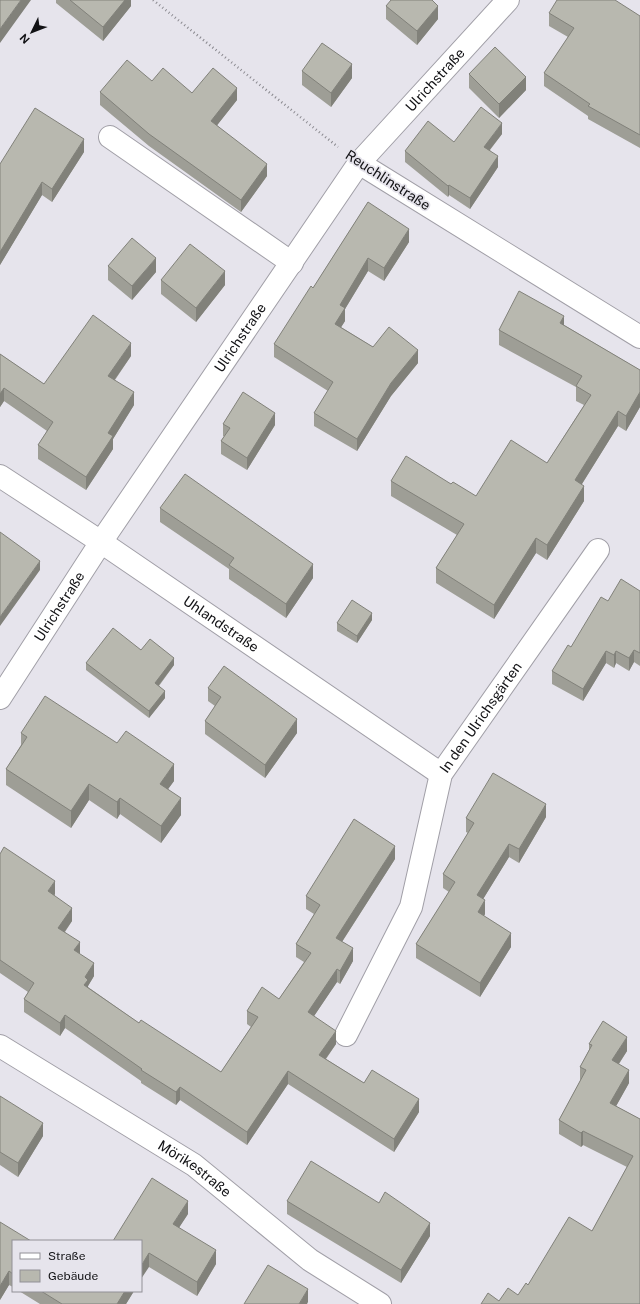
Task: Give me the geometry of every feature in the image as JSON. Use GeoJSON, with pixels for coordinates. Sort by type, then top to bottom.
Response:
{"type":"FeatureCollection","features":[{"type":"Feature","properties":{"kind":"street","name":"Ulrichstraße"},"geometry":{"type":"LineString","coordinates":[[0,698],[101,542],[359,163],[508,0]]}},
{"type":"Feature","properties":{"kind":"street"},"geometry":{"type":"LineString","coordinates":[[110,137],[292,263]]}},
{"type":"Feature","properties":{"kind":"street","name":"Reuchlinstraße"},"geometry":{"type":"LineString","coordinates":[[359,163],[640,337]]}},
{"type":"Feature","properties":{"kind":"street","name":"Uhlandstraße"},"geometry":{"type":"LineString","coordinates":[[0,476],[101,542],[441,774]]}},
{"type":"Feature","properties":{"kind":"street","name":"In den Ulrichsgärten"},"geometry":{"type":"LineString","coordinates":[[346,1034],[411,907],[441,774],[598,550]]}},
{"type":"Feature","properties":{"kind":"street","name":"Mörikestraße"},"geometry":{"type":"LineString","coordinates":[[0,1046],[194,1165],[310,1260],[380,1304]]}},
{"type":"Feature","properties":{"kind":"path","name":"Reuchlinstraße"},"geometry":{"type":"LineString","coordinates":[[153,0],[359,163]]}},
{"type":"Feature","properties":{"kind":"building"},"geometry":{"type":"Polygon","coordinates":[[[0,0],[21,0],[0,29],[0,0]]]}},
{"type":"Feature","properties":{"kind":"building"},"geometry":{"type":"Polygon","coordinates":[[[70,0],[125,0],[103,27],[70,0]]]}},
{"type":"Feature","properties":{"kind":"building"},"geometry":{"type":"Polygon","coordinates":[[[391,0],[432,0],[438,6],[417,31],[386,6],[391,0]]]}},
{"type":"Feature","properties":{"kind":"building"},"geometry":{"type":"Polygon","coordinates":[[[557,0],[615,0],[640,16],[640,135],[588,106],[590,104],[544,73],[574,28],[549,13],[557,0]]]}},
{"type":"Feature","properties":{"kind":"building"},"geometry":{"type":"Polygon","coordinates":[[[322,43],[352,64],[331,93],[302,71],[322,43]]]}},
{"type":"Feature","properties":{"kind":"building"},"geometry":{"type":"Polygon","coordinates":[[[495,47],[526,77],[499,104],[469,74],[495,47]]]}},
{"type":"Feature","properties":{"kind":"building"},"geometry":{"type":"Polygon","coordinates":[[[127,60],[152,81],[163,68],[192,93],[213,68],[237,88],[211,121],[267,164],[241,200],[149,134],[100,92],[127,60]]]}},
{"type":"Feature","properties":{"kind":"building"},"geometry":{"type":"Polygon","coordinates":[[[481,107],[502,123],[484,147],[498,156],[470,198],[449,185],[448,186],[405,151],[428,121],[454,142],[481,107]]]}},
{"type":"Feature","properties":{"kind":"building"},"geometry":{"type":"Polygon","coordinates":[[[35,108],[84,139],[52,189],[42,182],[0,252],[0,164],[35,108]]]}},
{"type":"Feature","properties":{"kind":"building"},"geometry":{"type":"Polygon","coordinates":[[[368,202],[409,229],[384,268],[368,258],[340,305],[345,308],[335,324],[373,347],[389,327],[418,350],[391,383],[357,439],[314,413],[333,382],[274,344],[311,286],[313,288],[368,202]]]}},
{"type":"Feature","properties":{"kind":"building"},"geometry":{"type":"Polygon","coordinates":[[[132,238],[156,258],[132,286],[108,266],[132,238]]]}},
{"type":"Feature","properties":{"kind":"building"},"geometry":{"type":"Polygon","coordinates":[[[190,244],[225,271],[196,308],[161,280],[190,244]]]}},
{"type":"Feature","properties":{"kind":"building"},"geometry":{"type":"Polygon","coordinates":[[[519,291],[564,316],[560,323],[640,370],[640,392],[626,416],[618,411],[575,480],[584,486],[547,545],[536,538],[494,605],[436,568],[464,524],[391,481],[406,456],[451,484],[453,482],[476,496],[511,440],[547,463],[591,395],[576,386],[582,376],[499,330],[519,291]]]}},
{"type":"Feature","properties":{"kind":"building"},"geometry":{"type":"Polygon","coordinates":[[[93,315],[131,343],[108,376],[134,392],[108,433],[113,436],[86,477],[38,445],[53,422],[4,388],[0,394],[0,354],[44,384],[93,315]]]}},
{"type":"Feature","properties":{"kind":"building"},"geometry":{"type":"Polygon","coordinates":[[[243,392],[275,413],[247,458],[221,441],[230,428],[223,424],[243,392]]]}},
{"type":"Feature","properties":{"kind":"building"},"geometry":{"type":"Polygon","coordinates":[[[185,474],[313,564],[286,604],[229,565],[234,558],[160,508],[185,474]]]}},
{"type":"Feature","properties":{"kind":"building"},"geometry":{"type":"Polygon","coordinates":[[[0,532],[40,561],[0,617],[0,532]]]}},
{"type":"Feature","properties":{"kind":"building"},"geometry":{"type":"Polygon","coordinates":[[[621,579],[640,591],[640,653],[634,650],[629,658],[616,651],[614,655],[606,651],[583,689],[552,671],[568,645],[571,647],[601,597],[608,601],[621,579]]]}},
{"type":"Feature","properties":{"kind":"building"},"geometry":{"type":"Polygon","coordinates":[[[352,600],[372,613],[357,636],[337,623],[352,600]]]}},
{"type":"Feature","properties":{"kind":"building"},"geometry":{"type":"Polygon","coordinates":[[[113,628],[141,650],[150,639],[174,658],[155,683],[165,691],[149,711],[86,663],[113,628]]]}},
{"type":"Feature","properties":{"kind":"building"},"geometry":{"type":"Polygon","coordinates":[[[224,666],[297,719],[265,765],[205,721],[221,697],[208,688],[224,666]]]}},
{"type":"Feature","properties":{"kind":"building"},"geometry":{"type":"Polygon","coordinates":[[[45,696],[117,743],[126,731],[174,764],[160,784],[181,798],[161,826],[120,798],[117,802],[89,784],[71,811],[6,769],[27,737],[21,733],[45,696]]]}},
{"type":"Feature","properties":{"kind":"building"},"geometry":{"type":"Polygon","coordinates":[[[493,773],[546,804],[519,849],[509,844],[477,895],[485,900],[478,912],[511,933],[480,983],[416,944],[455,882],[443,874],[474,823],[466,818],[493,773]]]}},
{"type":"Feature","properties":{"kind":"building"},"geometry":{"type":"Polygon","coordinates":[[[354,819],[395,846],[336,938],[353,948],[340,971],[337,969],[308,1012],[336,1031],[319,1055],[364,1083],[372,1070],[419,1099],[394,1139],[288,1071],[247,1132],[180,1087],[176,1092],[141,1070],[142,1069],[65,1015],[60,1023],[24,999],[34,983],[0,960],[0,854],[4,847],[55,881],[48,891],[72,908],[58,928],[80,942],[74,950],[94,963],[85,977],[88,980],[84,985],[139,1023],[141,1020],[221,1072],[258,1017],[247,1011],[262,987],[279,999],[311,953],[296,944],[320,905],[306,896],[354,819]]]}},
{"type":"Feature","properties":{"kind":"building"},"geometry":{"type":"Polygon","coordinates":[[[603,1021],[627,1037],[612,1060],[629,1070],[610,1103],[640,1119],[640,1304],[481,1304],[488,1293],[499,1301],[508,1288],[518,1295],[526,1283],[528,1285],[569,1217],[592,1231],[633,1156],[583,1131],[581,1133],[559,1120],[586,1070],[580,1067],[592,1045],[589,1044],[603,1021]]]}},
{"type":"Feature","properties":{"kind":"building"},"geometry":{"type":"Polygon","coordinates":[[[0,1096],[43,1123],[18,1163],[0,1152],[0,1096]]]}},
{"type":"Feature","properties":{"kind":"building"},"geometry":{"type":"Polygon","coordinates":[[[311,1161],[379,1203],[385,1192],[430,1223],[401,1270],[287,1201],[311,1161]]]}},
{"type":"Feature","properties":{"kind":"building"},"geometry":{"type":"Polygon","coordinates":[[[152,1178],[188,1201],[173,1224],[216,1250],[197,1282],[149,1253],[142,1264],[142,1240],[114,1240],[152,1178]]]}},
{"type":"Feature","properties":{"kind":"building"},"geometry":{"type":"Polygon","coordinates":[[[0,1222],[29,1240],[12,1240],[12,1273],[9,1271],[0,1286],[0,1222]]]}},
{"type":"Feature","properties":{"kind":"building"},"geometry":{"type":"Polygon","coordinates":[[[268,1265],[308,1289],[299,1304],[244,1304],[268,1265]]]}},
{"type":"Feature","properties":{"kind":"building"},"geometry":{"type":"Polygon","coordinates":[[[43,1292],[124,1292],[117,1304],[62,1304],[43,1292]]]}}]}
